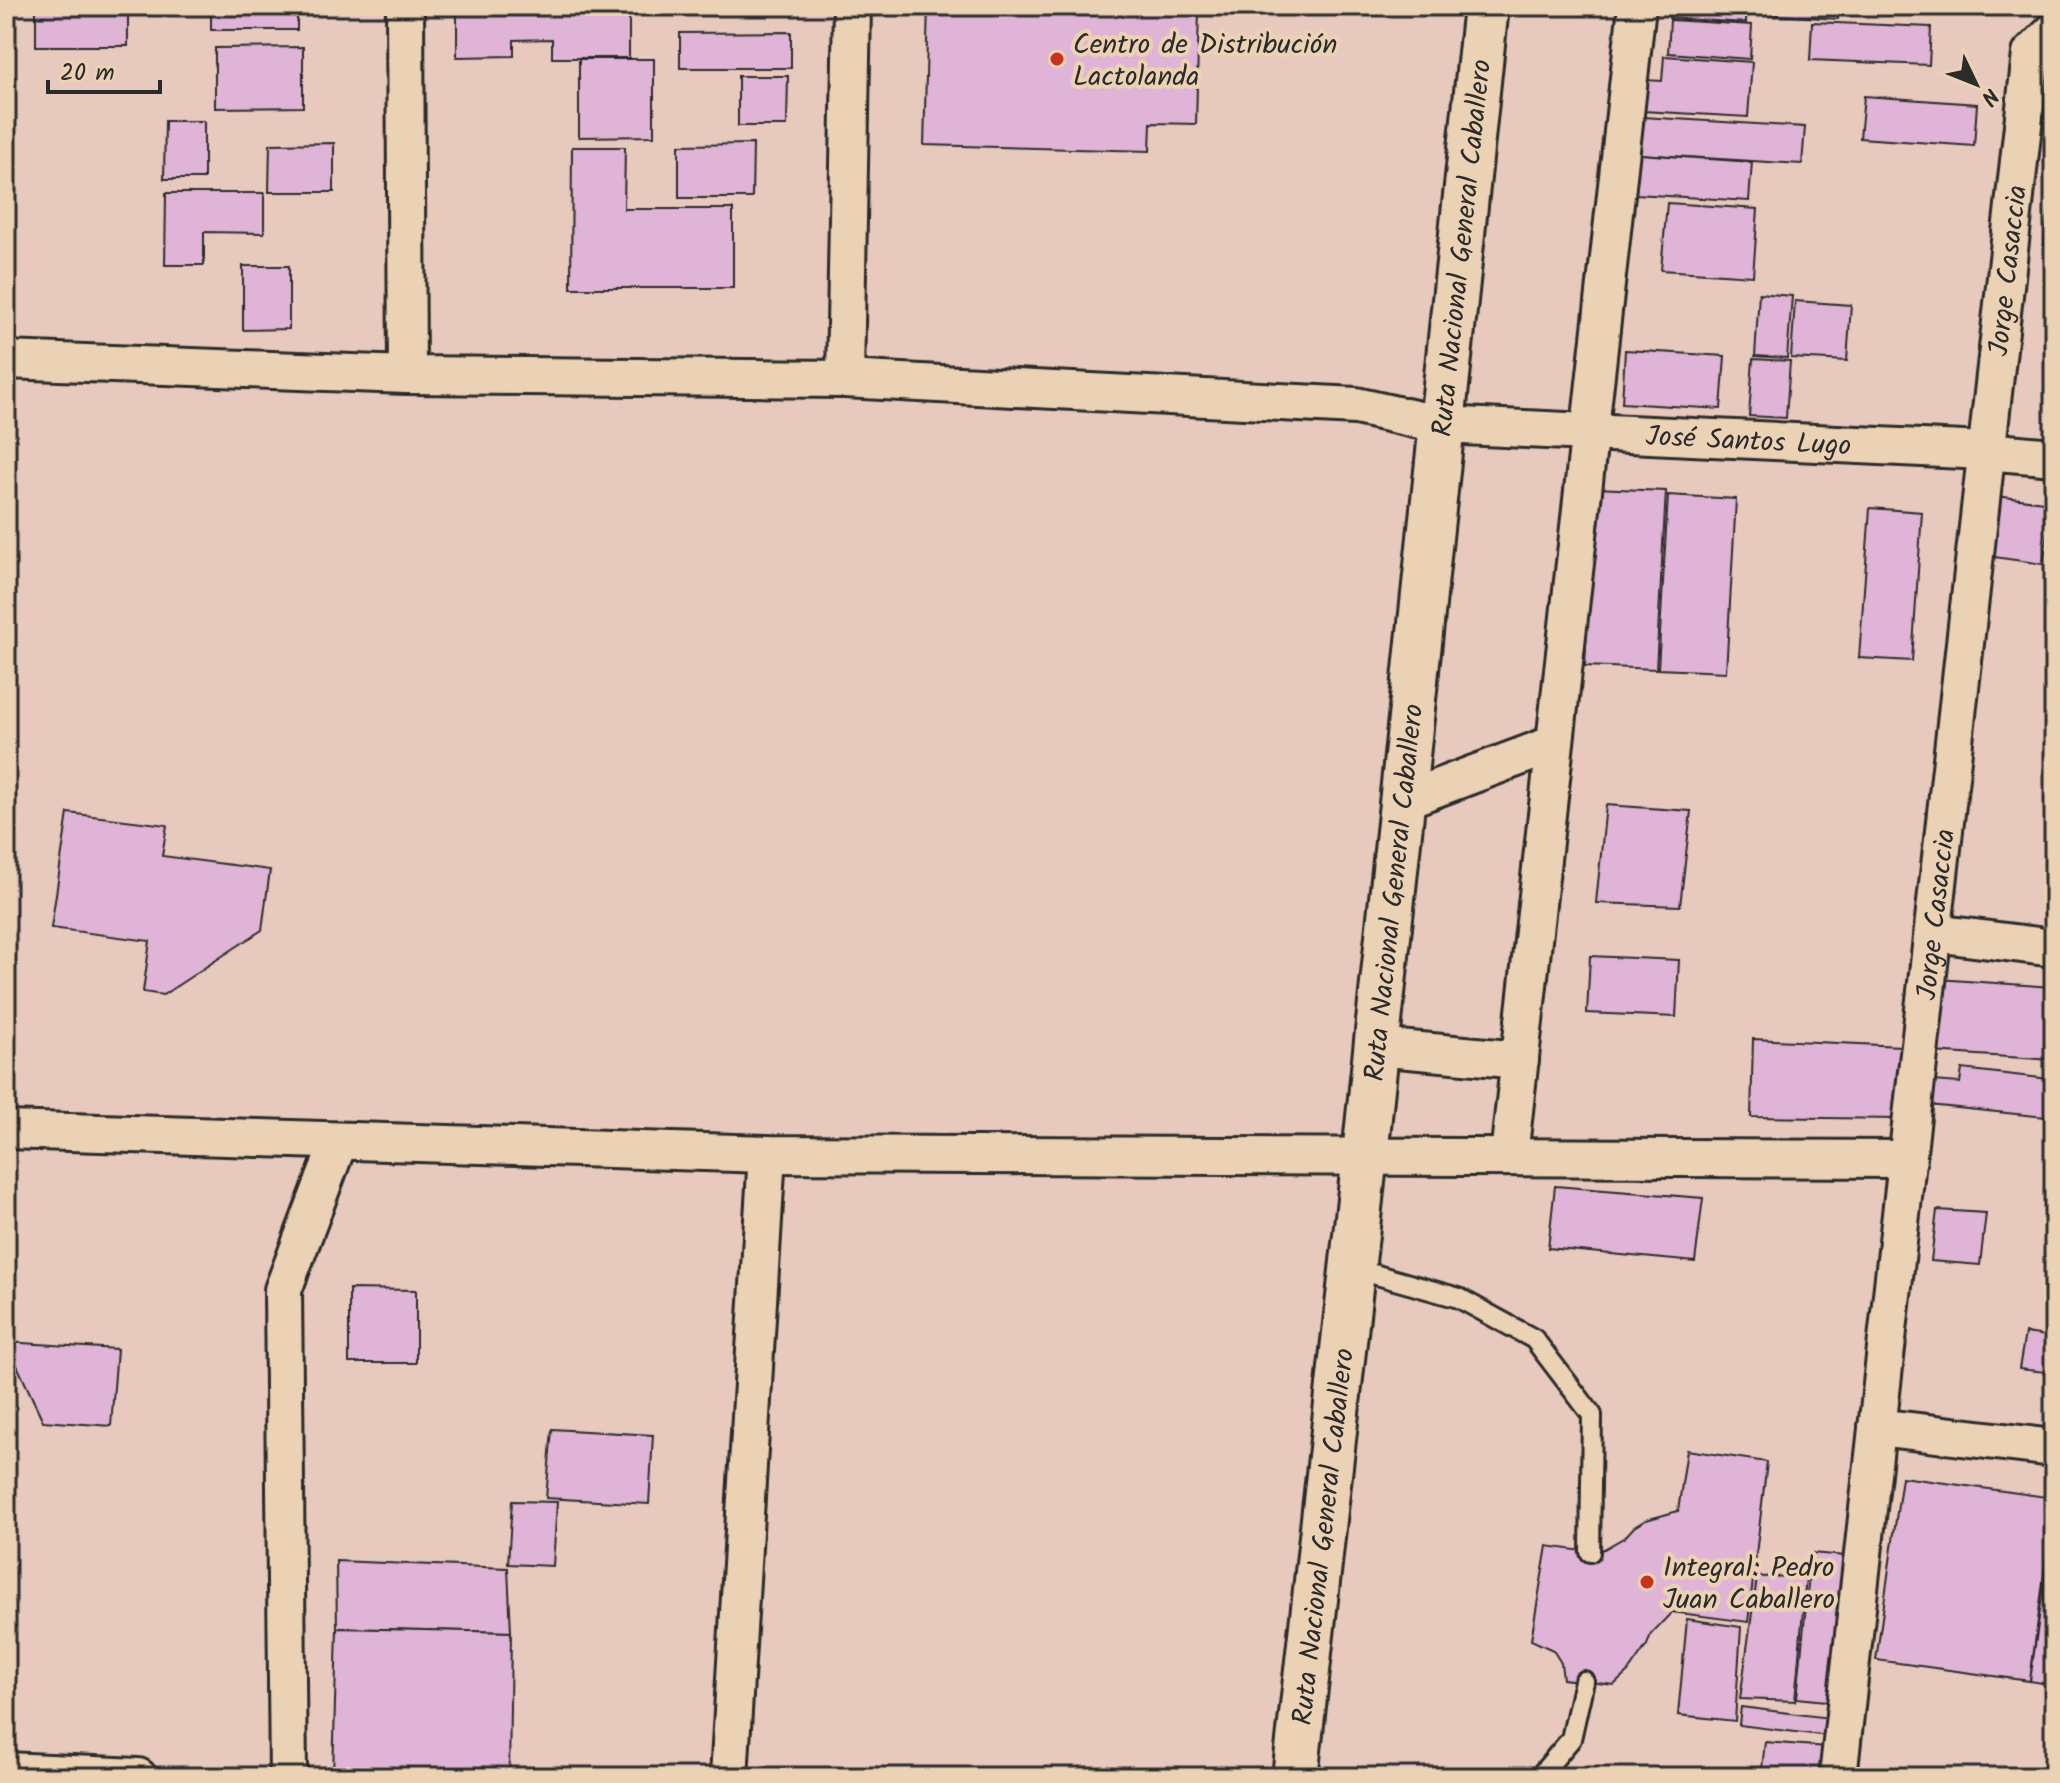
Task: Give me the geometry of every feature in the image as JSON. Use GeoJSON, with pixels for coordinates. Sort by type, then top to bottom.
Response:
{"type":"FeatureCollection","features":[{"type":"Feature","properties":{"kind":"highway","name":"Ruta Nacional General Caballero"},"geometry":{"type":"LineString","coordinates":[[1295,1777],[1365,1155],[1486,6]]}},
{"type":"Feature","properties":{"kind":"street"},"geometry":{"type":"LineString","coordinates":[[405,6],[407,375]]}},
{"type":"Feature","properties":{"kind":"street"},"geometry":{"type":"LineString","coordinates":[[845,379],[852,6]]}},
{"type":"Feature","properties":{"kind":"street"},"geometry":{"type":"LineString","coordinates":[[1509,1156],[1637,6]]}},
{"type":"Feature","properties":{"kind":"street","name":"Jorge Casaccia"},"geometry":{"type":"LineString","coordinates":[[1838,1777],[1934,933],[1985,451],[2042,42]]}},
{"type":"Feature","properties":{"kind":"street","name":"José Santos Lugo"},"geometry":{"type":"LineString","coordinates":[[6,360],[407,375],[845,379],[1356,406],[1442,425],[2054,457]]}},
{"type":"Feature","properties":{"kind":"street"},"geometry":{"type":"LineString","coordinates":[[1402,801],[1554,744]]}},
{"type":"Feature","properties":{"kind":"street"},"geometry":{"type":"LineString","coordinates":[[1934,933],[2054,948]]}},
{"type":"Feature","properties":{"kind":"street"},"geometry":{"type":"LineString","coordinates":[[1376,1047],[1520,1060]]}},
{"type":"Feature","properties":{"kind":"street"},"geometry":{"type":"LineString","coordinates":[[6,1130],[767,1154],[1908,1159]]}},
{"type":"Feature","properties":{"kind":"street"},"geometry":{"type":"LineString","coordinates":[[288,1777],[283,1290],[339,1141]]}},
{"type":"Feature","properties":{"kind":"street"},"geometry":{"type":"LineString","coordinates":[[729,1777],[767,1154]]}},
{"type":"Feature","properties":{"kind":"street"},"geometry":{"type":"LineString","coordinates":[[1877,1427],[2054,1448]]}},
{"type":"Feature","properties":{"kind":"street"},"geometry":{"type":"LineString","coordinates":[[6,1771],[138,1777]]}},
{"type":"Feature","properties":{"kind":"lane"},"geometry":{"type":"LineString","coordinates":[[1352,1268],[1459,1298],[1534,1339],[1592,1415],[1590,1552]]}},
{"type":"Feature","properties":{"kind":"lane"},"geometry":{"type":"LineString","coordinates":[[1539,1777],[1571,1739],[1584,1681]]}},
{"type":"Feature","properties":{"kind":"building"},"geometry":{"type":"Polygon","coordinates":[[[36,6],[128,6],[128,46],[36,46],[36,6]]]}},
{"type":"Feature","properties":{"kind":"building"},"geometry":{"type":"Polygon","coordinates":[[[211,6],[297,6],[297,30],[211,30],[211,6]]]}},
{"type":"Feature","properties":{"kind":"building"},"geometry":{"type":"Polygon","coordinates":[[[457,6],[629,6],[629,58],[552,58],[552,39],[514,40],[514,56],[457,57],[457,6]]]}},
{"type":"Feature","properties":{"kind":"building"},"geometry":{"type":"Polygon","coordinates":[[[928,6],[1199,10],[1196,124],[1151,123],[1150,151],[924,145],[928,6]]]}},
{"type":"Feature","properties":{"kind":"building"},"geometry":{"type":"Polygon","coordinates":[[[1188,6],[1267,6],[1267,13],[1188,6]]]}},
{"type":"Feature","properties":{"kind":"building"},"geometry":{"type":"Polygon","coordinates":[[[1669,6],[1747,6],[1746,23],[1669,18],[1669,6]]]}},
{"type":"Feature","properties":{"kind":"building"},"geometry":{"type":"Polygon","coordinates":[[[1764,6],[1839,6],[1838,19],[1763,14],[1764,6]]]}},
{"type":"Feature","properties":{"kind":"building"},"geometry":{"type":"Polygon","coordinates":[[[1670,20],[1752,25],[1750,59],[1668,53],[1670,20]]]}},
{"type":"Feature","properties":{"kind":"building"},"geometry":{"type":"Polygon","coordinates":[[[1812,22],[1931,27],[1929,65],[1810,60],[1812,22]]]}},
{"type":"Feature","properties":{"kind":"building"},"geometry":{"type":"Polygon","coordinates":[[[791,32],[791,68],[680,68],[680,33],[791,32]]]}},
{"type":"Feature","properties":{"kind":"building"},"geometry":{"type":"Polygon","coordinates":[[[303,47],[303,107],[215,108],[215,48],[303,47]]]}},
{"type":"Feature","properties":{"kind":"building"},"geometry":{"type":"Polygon","coordinates":[[[1664,56],[1752,62],[1748,117],[1642,111],[1645,80],[1662,81],[1664,56]]]}},
{"type":"Feature","properties":{"kind":"building"},"geometry":{"type":"Polygon","coordinates":[[[579,59],[654,59],[654,136],[579,137],[579,59]]]}},
{"type":"Feature","properties":{"kind":"building"},"geometry":{"type":"Polygon","coordinates":[[[738,76],[788,76],[787,126],[738,126],[738,76]]]}},
{"type":"Feature","properties":{"kind":"building"},"geometry":{"type":"Polygon","coordinates":[[[1864,96],[1977,104],[1974,146],[1860,138],[1864,96]]]}},
{"type":"Feature","properties":{"kind":"building"},"geometry":{"type":"Polygon","coordinates":[[[1642,117],[1805,127],[1802,164],[1639,154],[1642,117]]]}},
{"type":"Feature","properties":{"kind":"building"},"geometry":{"type":"Polygon","coordinates":[[[165,121],[204,121],[204,179],[164,179],[165,121]]]}},
{"type":"Feature","properties":{"kind":"building"},"geometry":{"type":"Polygon","coordinates":[[[334,143],[334,192],[269,192],[270,144],[334,143]]]}},
{"type":"Feature","properties":{"kind":"building"},"geometry":{"type":"Polygon","coordinates":[[[753,144],[752,198],[679,198],[679,145],[753,144]]]}},
{"type":"Feature","properties":{"kind":"building"},"geometry":{"type":"Polygon","coordinates":[[[572,147],[625,147],[624,209],[733,209],[733,288],[571,288],[572,147]]]}},
{"type":"Feature","properties":{"kind":"building"},"geometry":{"type":"Polygon","coordinates":[[[1639,154],[1752,162],[1749,201],[1636,194],[1639,154]]]}},
{"type":"Feature","properties":{"kind":"building"},"geometry":{"type":"Polygon","coordinates":[[[166,193],[264,193],[264,233],[204,232],[204,265],[165,265],[166,193]]]}},
{"type":"Feature","properties":{"kind":"building"},"geometry":{"type":"Polygon","coordinates":[[[2051,194],[2054,195],[2054,247],[2044,245],[2051,194]]]}},
{"type":"Feature","properties":{"kind":"building"},"geometry":{"type":"Polygon","coordinates":[[[1667,203],[1758,209],[1753,276],[1661,270],[1667,203]]]}},
{"type":"Feature","properties":{"kind":"building"},"geometry":{"type":"Polygon","coordinates":[[[243,266],[289,266],[289,329],[243,330],[243,266]]]}},
{"type":"Feature","properties":{"kind":"building"},"geometry":{"type":"Polygon","coordinates":[[[1759,293],[1792,296],[1787,358],[1755,356],[1759,293]]]}},
{"type":"Feature","properties":{"kind":"building"},"geometry":{"type":"Polygon","coordinates":[[[1795,301],[1851,305],[1847,361],[1791,358],[1795,301]]]}},
{"type":"Feature","properties":{"kind":"building"},"geometry":{"type":"Polygon","coordinates":[[[1625,350],[1725,356],[1721,409],[1622,403],[1625,350]]]}},
{"type":"Feature","properties":{"kind":"building"},"geometry":{"type":"Polygon","coordinates":[[[1753,359],[1790,361],[1786,418],[1749,416],[1753,359]]]}},
{"type":"Feature","properties":{"kind":"building"},"geometry":{"type":"Polygon","coordinates":[[[1594,488],[1666,491],[1656,669],[1585,666],[1594,488]]]}},
{"type":"Feature","properties":{"kind":"building"},"geometry":{"type":"Polygon","coordinates":[[[1668,495],[1736,499],[1726,672],[1658,669],[1668,495]]]}},
{"type":"Feature","properties":{"kind":"building"},"geometry":{"type":"Polygon","coordinates":[[[1996,496],[2052,503],[2043,564],[1987,556],[1996,496]]]}},
{"type":"Feature","properties":{"kind":"building"},"geometry":{"type":"Polygon","coordinates":[[[1870,508],[1922,512],[1912,661],[1859,658],[1870,508]]]}},
{"type":"Feature","properties":{"kind":"building"},"geometry":{"type":"Polygon","coordinates":[[[1606,805],[1691,811],[1680,906],[1596,903],[1606,805]]]}},
{"type":"Feature","properties":{"kind":"building"},"geometry":{"type":"Polygon","coordinates":[[[68,813],[167,825],[162,856],[270,870],[262,930],[163,995],[143,992],[150,941],[51,928],[68,813]]]}},
{"type":"Feature","properties":{"kind":"building"},"geometry":{"type":"Polygon","coordinates":[[[1590,956],[1679,960],[1676,1017],[1587,1013],[1590,956]]]}},
{"type":"Feature","properties":{"kind":"building"},"geometry":{"type":"Polygon","coordinates":[[[1937,979],[2054,987],[2053,1060],[1932,1052],[1937,979]]]}},
{"type":"Feature","properties":{"kind":"building"},"geometry":{"type":"Polygon","coordinates":[[[1753,1039],[1901,1046],[1897,1119],[1751,1117],[1753,1039]]]}},
{"type":"Feature","properties":{"kind":"building"},"geometry":{"type":"Polygon","coordinates":[[[1962,1069],[2050,1079],[2046,1117],[1929,1105],[1932,1081],[1960,1083],[1962,1069]]]}},
{"type":"Feature","properties":{"kind":"building"},"geometry":{"type":"Polygon","coordinates":[[[1555,1186],[1703,1198],[1695,1262],[1548,1248],[1555,1186]]]}},
{"type":"Feature","properties":{"kind":"building"},"geometry":{"type":"Polygon","coordinates":[[[1937,1210],[1986,1213],[1980,1265],[1931,1261],[1937,1210]]]}},
{"type":"Feature","properties":{"kind":"building"},"geometry":{"type":"Polygon","coordinates":[[[349,1289],[416,1290],[416,1363],[349,1363],[349,1289]]]}},
{"type":"Feature","properties":{"kind":"building"},"geometry":{"type":"Polygon","coordinates":[[[2025,1333],[2054,1337],[2054,1373],[2019,1369],[2025,1333]]]}},
{"type":"Feature","properties":{"kind":"building"},"geometry":{"type":"Polygon","coordinates":[[[6,1342],[117,1349],[111,1426],[43,1421],[6,1342]]]}},
{"type":"Feature","properties":{"kind":"building"},"geometry":{"type":"Polygon","coordinates":[[[552,1429],[653,1435],[649,1504],[546,1498],[552,1429]]]}},
{"type":"Feature","properties":{"kind":"building","name":"Integral: Pedro Juan Caballero"},"geometry":{"type":"Polygon","coordinates":[[[1687,1450],[1767,1462],[1748,1622],[1672,1612],[1651,1634],[1628,1672],[1614,1685],[1563,1679],[1561,1663],[1553,1650],[1531,1640],[1547,1546],[1590,1552],[1604,1549],[1646,1520],[1678,1511],[1687,1450]]]}},
{"type":"Feature","properties":{"kind":"building"},"geometry":{"type":"Polygon","coordinates":[[[1902,1477],[2054,1498],[2030,1681],[1876,1660],[1902,1477]]]}},
{"type":"Feature","properties":{"kind":"building"},"geometry":{"type":"Polygon","coordinates":[[[512,1501],[557,1502],[553,1566],[508,1564],[512,1501]]]}},
{"type":"Feature","properties":{"kind":"building"},"geometry":{"type":"Polygon","coordinates":[[[2054,1512],[2054,1685],[2030,1681],[2054,1512]]]}},
{"type":"Feature","properties":{"kind":"building"},"geometry":{"type":"Polygon","coordinates":[[[1811,1553],[1857,1557],[1845,1703],[1797,1698],[1811,1553]]]}},
{"type":"Feature","properties":{"kind":"building"},"geometry":{"type":"Polygon","coordinates":[[[336,1561],[508,1568],[511,1632],[337,1628],[336,1561]]]}},
{"type":"Feature","properties":{"kind":"building"},"geometry":{"type":"Polygon","coordinates":[[[1806,1576],[1795,1701],[1740,1699],[1757,1577],[1806,1576]]]}},
{"type":"Feature","properties":{"kind":"building"},"geometry":{"type":"Polygon","coordinates":[[[1687,1619],[1741,1627],[1735,1721],[1678,1715],[1687,1619]]]}},
{"type":"Feature","properties":{"kind":"building"},"geometry":{"type":"Polygon","coordinates":[[[337,1628],[511,1632],[509,1777],[333,1777],[337,1628]]]}},
{"type":"Feature","properties":{"kind":"building"},"geometry":{"type":"Polygon","coordinates":[[[1741,1707],[1838,1719],[1836,1737],[1739,1725],[1741,1707]]]}},
{"type":"Feature","properties":{"kind":"building"},"geometry":{"type":"Polygon","coordinates":[[[1765,1742],[1839,1748],[1835,1777],[1761,1777],[1765,1742]]]}},
{"type":"Feature","properties":{"kind":"place","name":"Centro de Distribución Lactolanda"},"geometry":{"type":"Point","coordinates":[1057,59]}},
{"type":"Feature","properties":{"kind":"place","name":"Integral: Pedro Juan Caballero"},"geometry":{"type":"Point","coordinates":[1647,1582]}}]}
